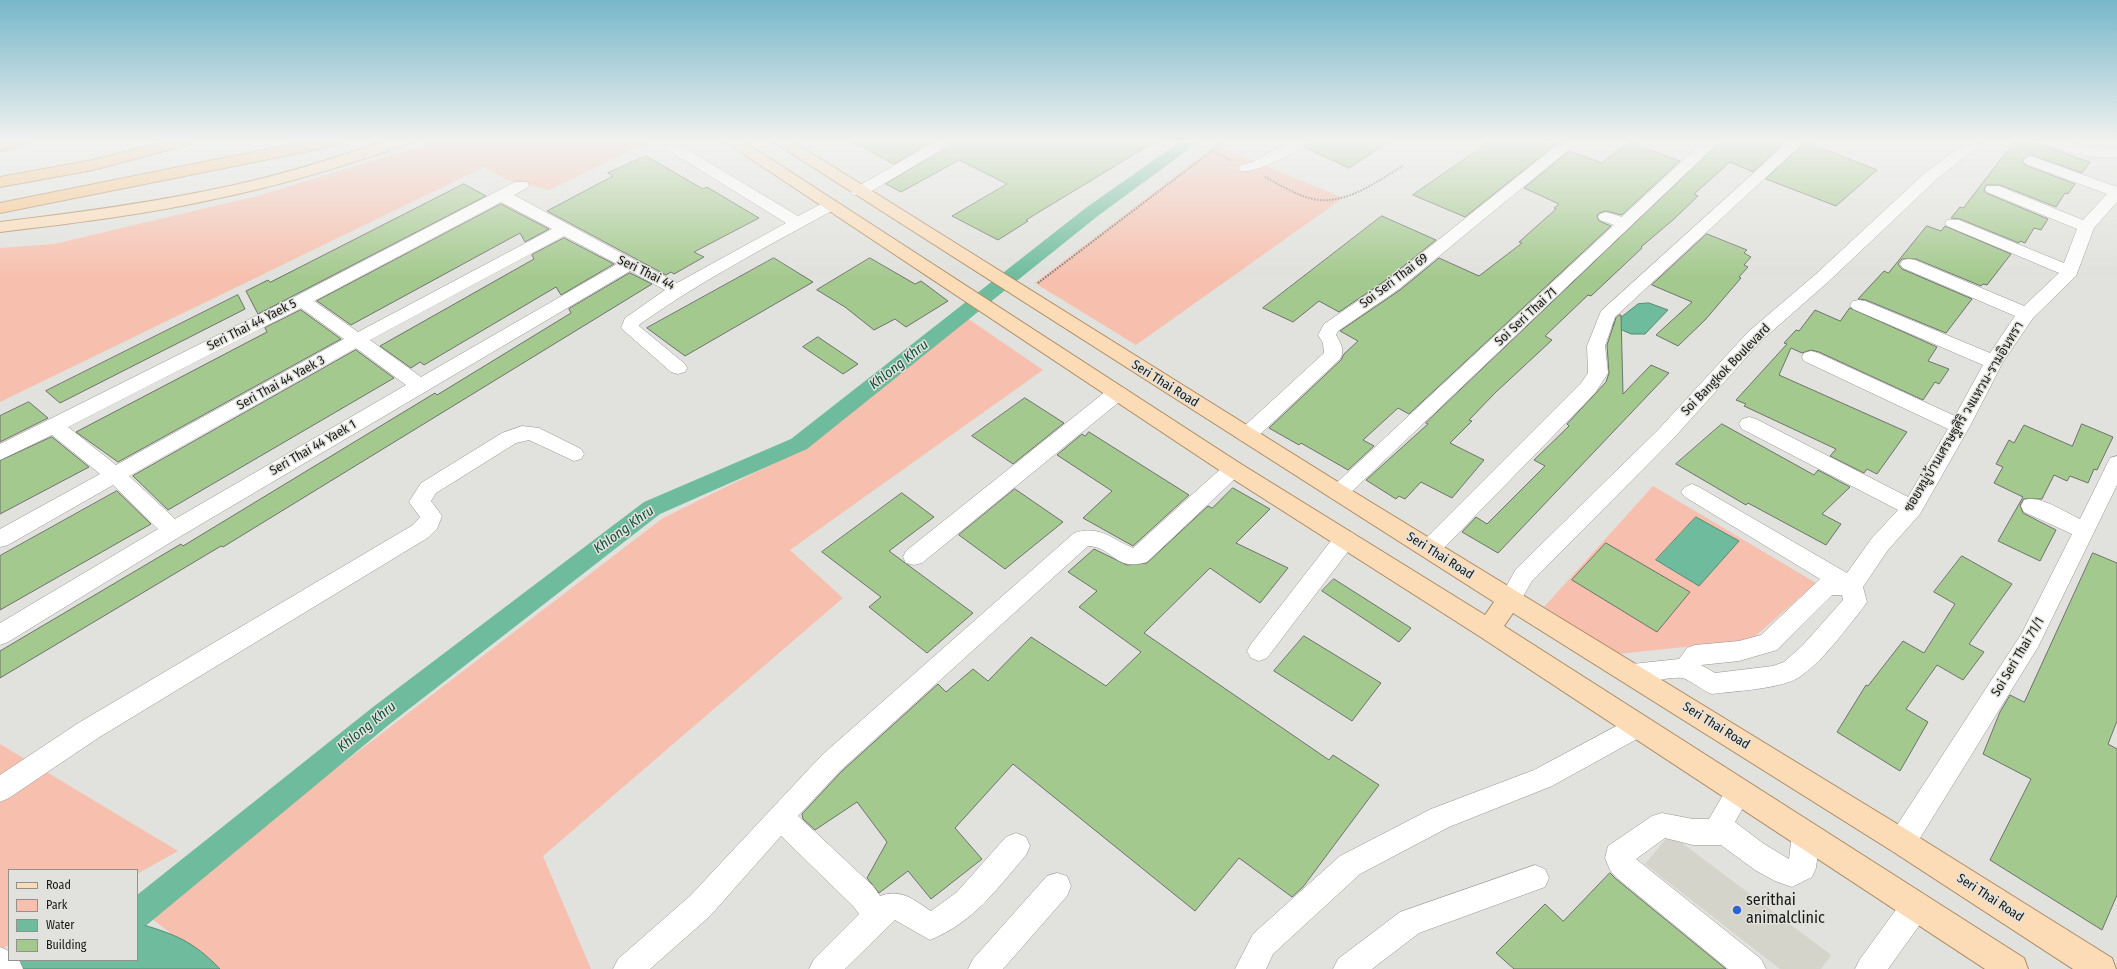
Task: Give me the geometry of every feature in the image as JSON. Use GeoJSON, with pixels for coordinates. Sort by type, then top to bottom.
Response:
{"type":"FeatureCollection","features":[{"type":"Feature","properties":{"kind":"highway"},"geometry":{"type":"LineString","coordinates":[[0,208],[104,186]]}},
{"type":"Feature","properties":{"kind":"main road"},"geometry":{"type":"LineString","coordinates":[[0,227],[91,215],[215,194],[249,186]]}},
{"type":"Feature","properties":{"kind":"main road"},"geometry":{"type":"LineString","coordinates":[[801,186],[1117,393],[1488,629],[2012,969]]}},
{"type":"Feature","properties":{"kind":"main road","name":"Seri Thai Road"},"geometry":{"type":"LineString","coordinates":[[850,186],[1338,493],[1902,842],[2101,969]]}},
{"type":"Feature","properties":{"kind":"main road"},"geometry":{"type":"LineString","coordinates":[[1488,629],[1510,599]]}},
{"type":"Feature","properties":{"kind":"street","name":"Seri Thai 44 Yaek 5"},"geometry":{"type":"LineString","coordinates":[[0,453],[302,300],[503,196],[519,186]]}},
{"type":"Feature","properties":{"kind":"street"},"geometry":{"type":"LineString","coordinates":[[737,186],[799,224]]}},
{"type":"Feature","properties":{"kind":"street"},"geometry":{"type":"LineString","coordinates":[[859,192],[869,186]]}},
{"type":"Feature","properties":{"kind":"street","name":"Soi Seri Thai 69"},"geometry":{"type":"LineString","coordinates":[[1247,435],[1333,355],[1332,343],[1327,335],[1330,328],[1393,285],[1517,186]]}},
{"type":"Feature","properties":{"kind":"street","name":"Soi Seri Thai 71"},"geometry":{"type":"LineString","coordinates":[[1338,493],[1666,186]]}},
{"type":"Feature","properties":{"kind":"street"},"geometry":{"type":"LineString","coordinates":[[1429,549],[1588,388],[1598,373],[1596,346],[1607,315],[1749,186]]}},
{"type":"Feature","properties":{"kind":"street","name":"Soi Bangkok Boulevard"},"geometry":{"type":"LineString","coordinates":[[1510,599],[1524,575],[1665,435],[1755,336],[1822,278],[1920,186]]}},
{"type":"Feature","properties":{"kind":"street"},"geometry":{"type":"LineString","coordinates":[[2100,186],[2116,192]]}},
{"type":"Feature","properties":{"kind":"street"},"geometry":{"type":"LineString","coordinates":[[1993,189],[2086,227]]}},
{"type":"Feature","properties":{"kind":"street","name":"ซอยหมู่บ้านเศรษฐศิริ วงแหวน-รามอินทรา"},"geometry":{"type":"LineString","coordinates":[[1850,586],[1880,544],[1912,508],[1960,426],[1994,362],[2026,314],[2070,272],[2086,227],[2116,192]]}},
{"type":"Feature","properties":{"kind":"street","name":"Seri Thai 44"},"geometry":{"type":"LineString","coordinates":[[503,196],[563,230],[677,290],[831,205]]}},
{"type":"Feature","properties":{"kind":"street"},"geometry":{"type":"LineString","coordinates":[[1606,216],[1626,224]]}},
{"type":"Feature","properties":{"kind":"street"},"geometry":{"type":"LineString","coordinates":[[1953,223],[2070,272]]}},
{"type":"Feature","properties":{"kind":"street","name":"Seri Thai 44 Yaek 3"},"geometry":{"type":"LineString","coordinates":[[0,539],[358,340],[563,230]]}},
{"type":"Feature","properties":{"kind":"street"},"geometry":{"type":"LineString","coordinates":[[1909,264],[2026,314]]}},
{"type":"Feature","properties":{"kind":"street","name":"Seri Thai 44 Yaek 1"},"geometry":{"type":"LineString","coordinates":[[0,635],[173,530],[628,265]]}},
{"type":"Feature","properties":{"kind":"street"},"geometry":{"type":"LineString","coordinates":[[677,290],[631,322],[630,328],[678,368]]}},
{"type":"Feature","properties":{"kind":"street"},"geometry":{"type":"LineString","coordinates":[[302,300],[420,386]]}},
{"type":"Feature","properties":{"kind":"street"},"geometry":{"type":"LineString","coordinates":[[1859,305],[1994,362]]}},
{"type":"Feature","properties":{"kind":"street"},"geometry":{"type":"LineString","coordinates":[[1812,357],[1960,426]]}},
{"type":"Feature","properties":{"kind":"street"},"geometry":{"type":"LineString","coordinates":[[914,557],[1117,393]]}},
{"type":"Feature","properties":{"kind":"street"},"geometry":{"type":"LineString","coordinates":[[1749,424],[1912,508]]}},
{"type":"Feature","properties":{"kind":"street"},"geometry":{"type":"LineString","coordinates":[[53,426],[115,475],[173,530]]}},
{"type":"Feature","properties":{"kind":"street"},"geometry":{"type":"LineString","coordinates":[[0,790],[95,726],[421,531],[429,523],[431,516],[420,502],[428,488],[509,438],[522,433],[532,433],[574,454]]}},
{"type":"Feature","properties":{"kind":"street","name":"Soi Seri Thai 71/1"},"geometry":{"type":"LineString","coordinates":[[1902,842],[2030,640],[2085,531],[2117,463]]}},
{"type":"Feature","properties":{"kind":"street"},"geometry":{"type":"LineString","coordinates":[[628,969],[700,906],[780,817],[837,758],[1082,539],[1091,537],[1098,538],[1129,557],[1139,556],[1233,468]]}},
{"type":"Feature","properties":{"kind":"street"},"geometry":{"type":"LineString","coordinates":[[1632,674],[1686,668],[1712,684],[1760,679],[1792,670],[1811,652],[1855,602],[1850,586],[1692,492]]}},
{"type":"Feature","properties":{"kind":"street"},"geometry":{"type":"LineString","coordinates":[[2032,506],[2085,531]]}},
{"type":"Feature","properties":{"kind":"street"},"geometry":{"type":"LineString","coordinates":[[1259,651],[1345,539]]}},
{"type":"Feature","properties":{"kind":"street"},"geometry":{"type":"LineString","coordinates":[[1686,668],[1694,655],[1740,650],[1769,643],[1827,586],[1850,586]]}},
{"type":"Feature","properties":{"kind":"street"},"geometry":{"type":"LineString","coordinates":[[1769,643],[1792,670]]}},
{"type":"Feature","properties":{"kind":"street"},"geometry":{"type":"LineString","coordinates":[[1250,969],[1262,944],[1350,865],[1440,818],[1543,778],[1637,726]]}},
{"type":"Feature","properties":{"kind":"street"},"geometry":{"type":"LineString","coordinates":[[1739,792],[1722,819],[1721,824],[1726,832],[1779,870],[1792,874],[1802,868],[1806,835]]}},
{"type":"Feature","properties":{"kind":"street"},"geometry":{"type":"LineString","coordinates":[[780,817],[863,896],[878,916]]}},
{"type":"Feature","properties":{"kind":"street"},"geometry":{"type":"LineString","coordinates":[[1726,832],[1693,832],[1662,825],[1628,847],[1619,854],[1618,858],[1619,862],[1634,875],[1751,969]]}},
{"type":"Feature","properties":{"kind":"street"},"geometry":{"type":"LineString","coordinates":[[824,969],[890,906],[897,906],[930,926],[940,922],[959,910],[1016,846]]}},
{"type":"Feature","properties":{"kind":"street"},"geometry":{"type":"LineString","coordinates":[[1348,969],[1410,922],[1536,878]]}},
{"type":"Feature","properties":{"kind":"street"},"geometry":{"type":"LineString","coordinates":[[983,969],[1057,886]]}},
{"type":"Feature","properties":{"kind":"street"},"geometry":{"type":"LineString","coordinates":[[1870,969],[1916,906]]}},
{"type":"Feature","properties":{"kind":"street"},"geometry":{"type":"LineString","coordinates":[[0,962],[8,969]]}},
{"type":"Feature","properties":{"kind":"path"},"geometry":{"type":"LineString","coordinates":[[1035,285],[1166,186]]}},
{"type":"Feature","properties":{"kind":"path"},"geometry":{"type":"LineString","coordinates":[[1283,186],[1315,199],[1332,199],[1359,193],[1370,186]]}},
{"type":"Feature","properties":{"kind":"shaded area","name":"serithai animalclinic"},"geometry":{"type":"Polygon","coordinates":[[[1670,834],[1831,955],[1821,969],[1780,969],[1645,864],[1670,834]]]}},
{"type":"Feature","properties":{"kind":"green space"},"geometry":{"type":"Polygon","coordinates":[[[289,186],[444,186],[0,402],[0,248],[54,244],[261,195],[289,186]]]}},
{"type":"Feature","properties":{"kind":"green space"},"geometry":{"type":"Polygon","coordinates":[[[533,186],[557,186],[549,190],[533,186]]]}},
{"type":"Feature","properties":{"kind":"green space"},"geometry":{"type":"Polygon","coordinates":[[[1162,186],[1315,186],[1343,198],[1136,345],[1035,283],[1162,186]]]}},
{"type":"Feature","properties":{"kind":"green space"},"geometry":{"type":"Polygon","coordinates":[[[967,318],[1043,370],[790,550],[843,598],[543,856],[591,969],[216,969],[146,914],[663,518],[805,448],[967,318]]]}},
{"type":"Feature","properties":{"kind":"green space"},"geometry":{"type":"Polygon","coordinates":[[[1653,486],[1816,583],[1751,640],[1618,654],[1544,607],[1653,486]]]}},
{"type":"Feature","properties":{"kind":"green space"},"geometry":{"type":"Polygon","coordinates":[[[0,744],[178,851],[138,873],[138,869],[8,869],[8,946],[0,950],[0,744]]]}},
{"type":"Feature","properties":{"kind":"water"},"geometry":{"type":"Polygon","coordinates":[[[1649,303],[1668,310],[1645,334],[1631,334],[1611,325],[1638,304],[1649,303]]]}},
{"type":"Feature","properties":{"kind":"water"},"geometry":{"type":"Polygon","coordinates":[[[1696,517],[1739,541],[1699,586],[1656,560],[1696,517]]]}},
{"type":"Feature","properties":{"kind":"water"},"geometry":{"type":"Polygon","coordinates":[[[138,923],[182,939],[200,951],[220,969],[0,969],[8,961],[138,961],[138,923]]]}},
{"type":"Feature","properties":{"kind":"building"},"geometry":{"type":"Polygon","coordinates":[[[460,186],[468,186],[486,196],[258,314],[246,291],[268,280],[270,282],[460,186]]]}},
{"type":"Feature","properties":{"kind":"building"},"geometry":{"type":"Polygon","coordinates":[[[594,186],[698,186],[703,189],[707,187],[759,218],[694,252],[704,257],[674,274],[671,272],[666,275],[547,211],[594,186]]]}},
{"type":"Feature","properties":{"kind":"building"},"geometry":{"type":"Polygon","coordinates":[[[890,186],[911,186],[901,192],[890,186]]]}},
{"type":"Feature","properties":{"kind":"building"},"geometry":{"type":"Polygon","coordinates":[[[1003,186],[1082,186],[1026,220],[1028,221],[998,240],[952,216],[1003,186]]]}},
{"type":"Feature","properties":{"kind":"building"},"geometry":{"type":"Polygon","coordinates":[[[1426,186],[1503,186],[1465,217],[1413,195],[1426,186]]]}},
{"type":"Feature","properties":{"kind":"building"},"geometry":{"type":"Polygon","coordinates":[[[1526,186],[1653,186],[1622,215],[1606,211],[1599,213],[1597,216],[1599,221],[1611,226],[1409,414],[1398,408],[1363,440],[1374,446],[1348,470],[1301,443],[1299,445],[1269,428],[1341,360],[1344,354],[1358,341],[1340,331],[1400,290],[1439,258],[1479,276],[1522,243],[1519,242],[1556,209],[1554,208],[1559,204],[1524,188],[1526,186]]]}},
{"type":"Feature","properties":{"kind":"building"},"geometry":{"type":"Polygon","coordinates":[[[1674,186],[1703,186],[1694,194],[1698,196],[1674,219],[1641,247],[1642,248],[1591,296],[1588,295],[1545,336],[1552,340],[1495,393],[1469,420],[1472,421],[1450,443],[1484,460],[1452,498],[1421,482],[1405,499],[1399,496],[1396,499],[1366,480],[1428,424],[1426,423],[1674,186]]]}},
{"type":"Feature","properties":{"kind":"building"},"geometry":{"type":"Polygon","coordinates":[[[1785,186],[1859,186],[1836,206],[1785,186]]]}},
{"type":"Feature","properties":{"kind":"building"},"geometry":{"type":"Polygon","coordinates":[[[1980,186],[1986,186],[1984,190],[1986,193],[2048,219],[2041,230],[2034,228],[2025,243],[2020,241],[2019,243],[1960,219],[1951,218],[1960,207],[1963,208],[1980,186]]]}},
{"type":"Feature","properties":{"kind":"building"},"geometry":{"type":"Polygon","coordinates":[[[2003,186],[2073,186],[2068,194],[2065,193],[2056,207],[2003,186]]]}},
{"type":"Feature","properties":{"kind":"building"},"geometry":{"type":"Polygon","coordinates":[[[501,204],[549,229],[525,242],[520,233],[351,325],[317,301],[501,204]]]}},
{"type":"Feature","properties":{"kind":"building"},"geometry":{"type":"Polygon","coordinates":[[[1382,216],[1436,240],[1386,280],[1339,312],[1319,301],[1293,322],[1263,308],[1382,216]]]}},
{"type":"Feature","properties":{"kind":"building"},"geometry":{"type":"Polygon","coordinates":[[[1927,226],[1941,231],[1945,226],[2011,254],[1987,285],[1983,284],[1981,286],[1916,259],[1902,259],[1898,264],[1902,269],[1972,299],[1946,333],[1866,300],[1858,299],[1884,271],[1888,273],[1927,226]]]}},
{"type":"Feature","properties":{"kind":"building"},"geometry":{"type":"Polygon","coordinates":[[[1707,234],[1747,250],[1744,253],[1751,257],[1744,265],[1748,267],[1739,277],[1741,278],[1705,320],[1678,346],[1656,335],[1692,302],[1652,285],[1707,234]]]}},
{"type":"Feature","properties":{"kind":"building"},"geometry":{"type":"Polygon","coordinates":[[[564,238],[614,264],[561,295],[556,287],[424,365],[420,362],[411,368],[380,346],[534,259],[532,255],[564,238]]]}},
{"type":"Feature","properties":{"kind":"building"},"geometry":{"type":"Polygon","coordinates":[[[774,258],[813,282],[685,356],[647,328],[774,258]]]}},
{"type":"Feature","properties":{"kind":"building"},"geometry":{"type":"Polygon","coordinates":[[[870,258],[915,284],[921,281],[948,301],[906,327],[895,319],[874,330],[845,307],[817,290],[870,258]]]}},
{"type":"Feature","properties":{"kind":"building"},"geometry":{"type":"Polygon","coordinates":[[[630,273],[652,284],[223,547],[221,546],[0,678],[0,651],[181,544],[183,546],[435,393],[437,395],[571,313],[569,309],[630,273]]]}},
{"type":"Feature","properties":{"kind":"building"},"geometry":{"type":"Polygon","coordinates":[[[238,295],[245,309],[60,403],[46,391],[238,295]]]}},
{"type":"Feature","properties":{"kind":"building"},"geometry":{"type":"Polygon","coordinates":[[[1850,308],[1937,347],[1928,361],[1949,369],[1939,384],[1935,382],[1923,400],[1819,352],[1811,350],[1802,353],[1791,348],[1779,375],[1907,432],[1877,474],[1867,469],[1864,473],[1830,456],[1836,449],[1744,406],[1746,404],[1736,400],[1787,344],[1784,343],[1796,330],[1799,331],[1815,310],[1840,321],[1850,308]]]}},
{"type":"Feature","properties":{"kind":"building"},"geometry":{"type":"Polygon","coordinates":[[[301,310],[341,339],[118,462],[76,432],[267,332],[265,328],[301,310]]]}},
{"type":"Feature","properties":{"kind":"building"},"geometry":{"type":"Polygon","coordinates":[[[1621,315],[1623,394],[1651,365],[1669,373],[1498,553],[1462,532],[1476,517],[1487,524],[1545,466],[1534,460],[1569,426],[1567,424],[1606,382],[1609,373],[1607,345],[1616,318],[1621,315]]]}},
{"type":"Feature","properties":{"kind":"building"},"geometry":{"type":"Polygon","coordinates":[[[818,337],[858,364],[843,374],[803,347],[818,337]]]}},
{"type":"Feature","properties":{"kind":"building"},"geometry":{"type":"Polygon","coordinates":[[[356,350],[394,378],[168,510],[133,476],[356,350]]]}},
{"type":"Feature","properties":{"kind":"building"},"geometry":{"type":"Polygon","coordinates":[[[1025,398],[1064,423],[1013,464],[972,436],[1025,398]]]}},
{"type":"Feature","properties":{"kind":"building"},"geometry":{"type":"Polygon","coordinates":[[[29,402],[48,418],[0,442],[0,416],[29,402]]]}},
{"type":"Feature","properties":{"kind":"building"},"geometry":{"type":"Polygon","coordinates":[[[1722,424],[1814,475],[1818,470],[1850,487],[1822,514],[1841,524],[1826,545],[1748,503],[1746,505],[1676,464],[1722,424]]]}},
{"type":"Feature","properties":{"kind":"building"},"geometry":{"type":"Polygon","coordinates":[[[2082,424],[2113,437],[2097,470],[2094,469],[2088,483],[2070,476],[2067,481],[2054,475],[2042,499],[2024,499],[2020,505],[2023,513],[2056,530],[2040,561],[1998,541],[2023,497],[1994,483],[2003,467],[1996,464],[2009,440],[2014,443],[2024,425],[2072,446],[2082,424]]]}},
{"type":"Feature","properties":{"kind":"building"},"geometry":{"type":"Polygon","coordinates":[[[1089,432],[1189,495],[1133,546],[1083,518],[1112,491],[1057,455],[1082,434],[1085,436],[1089,432]]]}},
{"type":"Feature","properties":{"kind":"building"},"geometry":{"type":"Polygon","coordinates":[[[52,437],[89,467],[0,514],[0,461],[52,437]]]}},
{"type":"Feature","properties":{"kind":"building"},"geometry":{"type":"Polygon","coordinates":[[[1233,488],[1270,509],[1236,543],[1288,568],[1260,603],[1210,568],[1144,633],[1329,760],[1333,755],[1379,785],[1303,887],[1292,897],[1239,858],[1195,911],[1013,764],[955,828],[982,859],[931,899],[908,871],[879,893],[867,878],[887,842],[857,802],[815,830],[803,819],[802,814],[841,772],[938,684],[946,692],[973,669],[988,681],[1031,637],[1106,686],[1141,652],[1079,607],[1097,591],[1068,572],[1094,549],[1127,565],[1147,563],[1208,506],[1212,508],[1233,488]]]}},
{"type":"Feature","properties":{"kind":"building"},"geometry":{"type":"Polygon","coordinates":[[[1015,489],[1063,522],[1005,569],[959,535],[1015,489]]]}},
{"type":"Feature","properties":{"kind":"building"},"geometry":{"type":"Polygon","coordinates":[[[117,491],[151,524],[0,610],[0,556],[117,491]]]}},
{"type":"Feature","properties":{"kind":"building"},"geometry":{"type":"Polygon","coordinates":[[[902,493],[934,517],[889,551],[973,613],[927,653],[869,607],[881,597],[822,552],[902,493]]]}},
{"type":"Feature","properties":{"kind":"building"},"geometry":{"type":"Polygon","coordinates":[[[1606,543],[1690,592],[1657,632],[1572,580],[1606,543]]]}},
{"type":"Feature","properties":{"kind":"building"},"geometry":{"type":"Polygon","coordinates":[[[2093,553],[2117,563],[2117,721],[2108,744],[2117,749],[2117,895],[2102,930],[1990,860],[2031,779],[1983,754],[2000,712],[2010,695],[2024,702],[2093,553]]]}},
{"type":"Feature","properties":{"kind":"building"},"geometry":{"type":"Polygon","coordinates":[[[1962,556],[2012,584],[1969,644],[1984,652],[1963,680],[1937,665],[1906,709],[1928,722],[1900,771],[1837,732],[1866,685],[1868,686],[1903,641],[1924,653],[1955,604],[1934,592],[1962,556]]]}},
{"type":"Feature","properties":{"kind":"building"},"geometry":{"type":"Polygon","coordinates":[[[1334,579],[1411,628],[1399,642],[1322,591],[1334,579]]]}},
{"type":"Feature","properties":{"kind":"building"},"geometry":{"type":"Polygon","coordinates":[[[1304,636],[1381,683],[1352,721],[1274,671],[1304,636]]]}},
{"type":"Feature","properties":{"kind":"building"},"geometry":{"type":"Polygon","coordinates":[[[1610,873],[1726,969],[1514,969],[1496,953],[1545,904],[1563,921],[1610,873]]]}},
{"type":"Feature","properties":{"kind":"waterway","name":"Khlong Khru"},"geometry":{"type":"LineString","coordinates":[[138,913],[382,715],[652,508],[799,444],[1093,211],[1128,186]]}},
{"type":"Feature","properties":{"kind":"place","name":"serithai animalclinic"},"geometry":{"type":"Point","coordinates":[1737,910]}}]}
